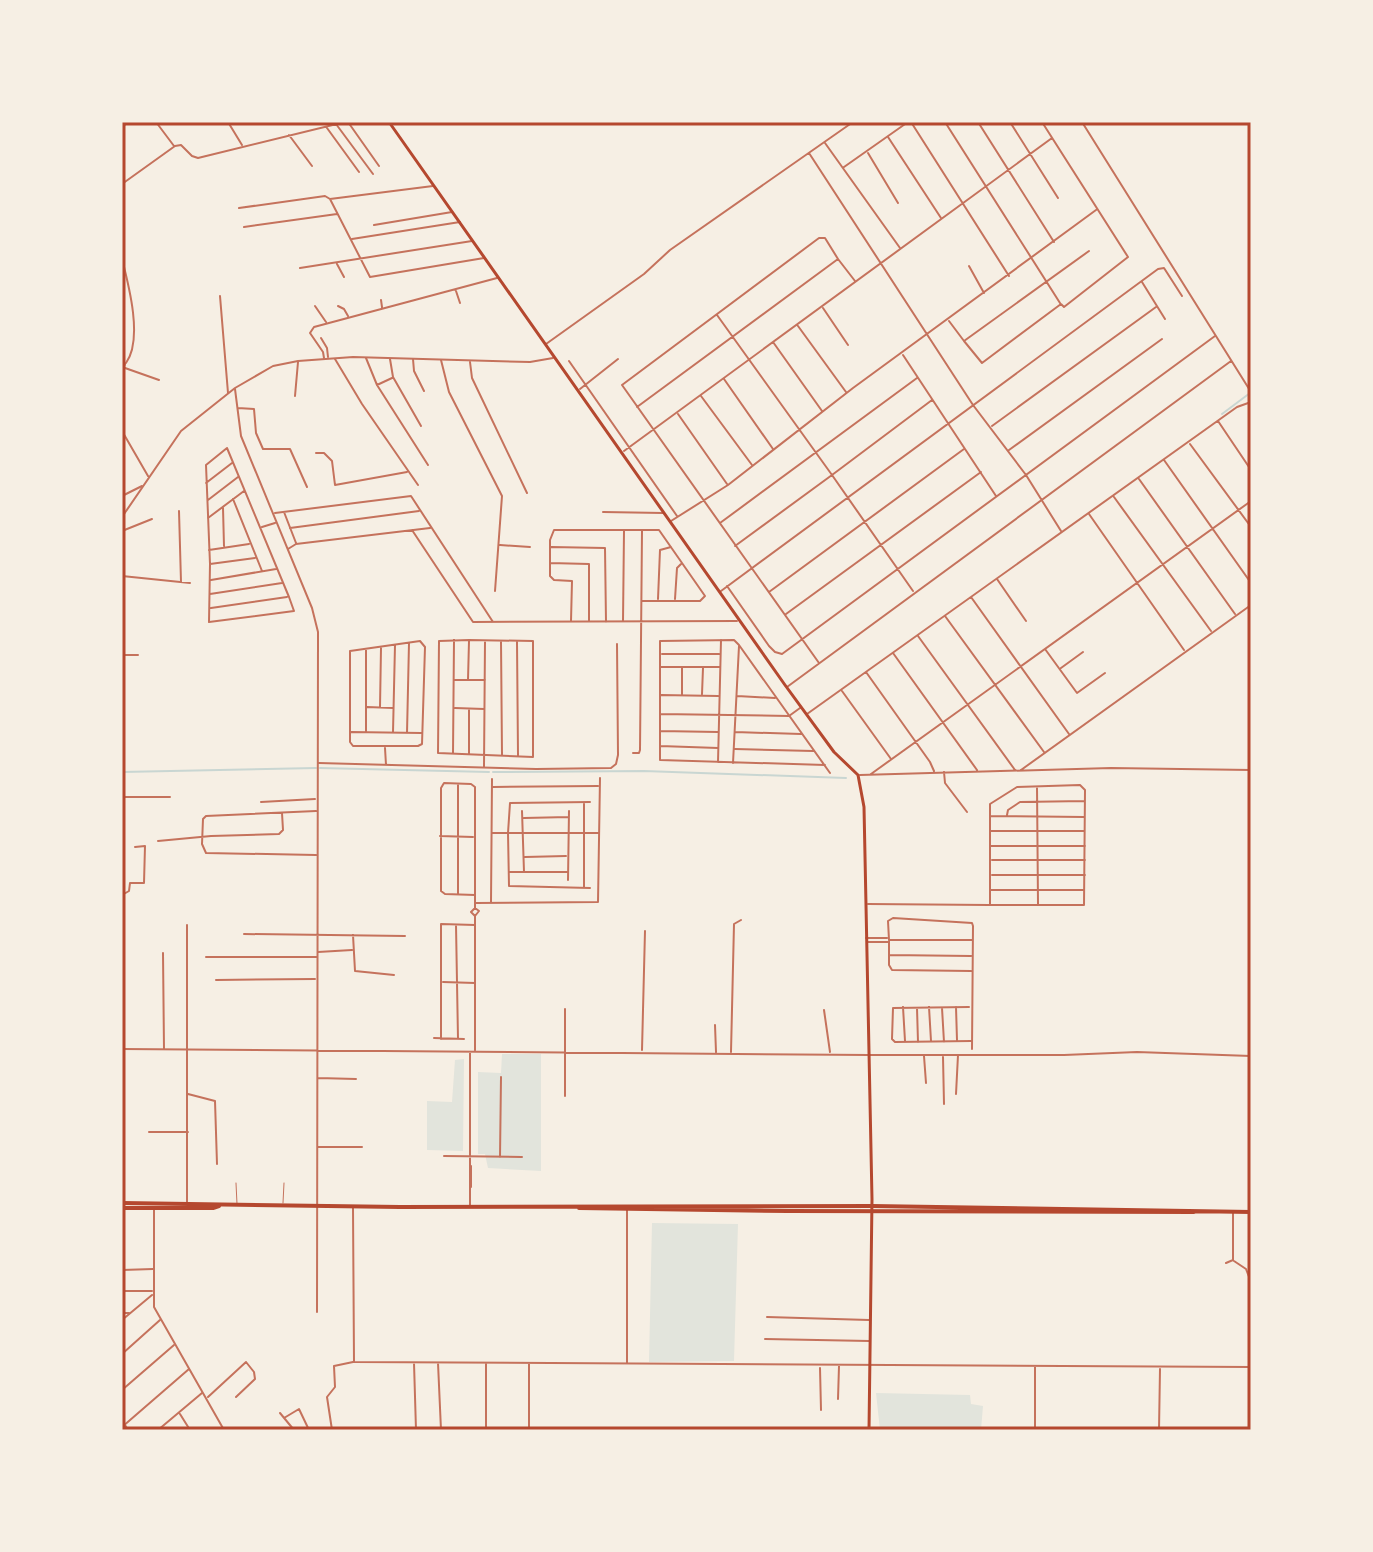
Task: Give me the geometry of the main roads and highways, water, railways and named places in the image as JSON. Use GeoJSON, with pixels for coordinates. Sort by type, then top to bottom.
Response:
{"type":"FeatureCollection","features":[{"type":"Feature","properties":{"kind":"highway"},"geometry":{"type":"LineString","coordinates":[[122,1206],[219,1206]]}},
{"type":"Feature","properties":{"kind":"highway"},"geometry":{"type":"LineString","coordinates":[[154,1206],[1251,1212]]}},
{"type":"Feature","properties":{"kind":"highway"},"geometry":{"type":"LineString","coordinates":[[577,1207],[588,1210],[642,1207]]}},
{"type":"Feature","properties":{"kind":"main road"},"geometry":{"type":"LineString","coordinates":[[389,122],[801,707],[834,752],[858,775],[864,807],[872,1208],[869,1430]]}},
{"type":"Feature","properties":{"kind":"waterway"},"geometry":{"type":"LineString","coordinates":[[1222,414],[1250,393]]}},
{"type":"Feature","properties":{"kind":"waterway"},"geometry":{"type":"LineString","coordinates":[[122,772],[316,768]]}},
{"type":"Feature","properties":{"kind":"waterway"},"geometry":{"type":"LineString","coordinates":[[320,768],[489,772]]}},
{"type":"Feature","properties":{"kind":"waterway"},"geometry":{"type":"LineString","coordinates":[[493,772],[644,771],[846,778]]}}]}
